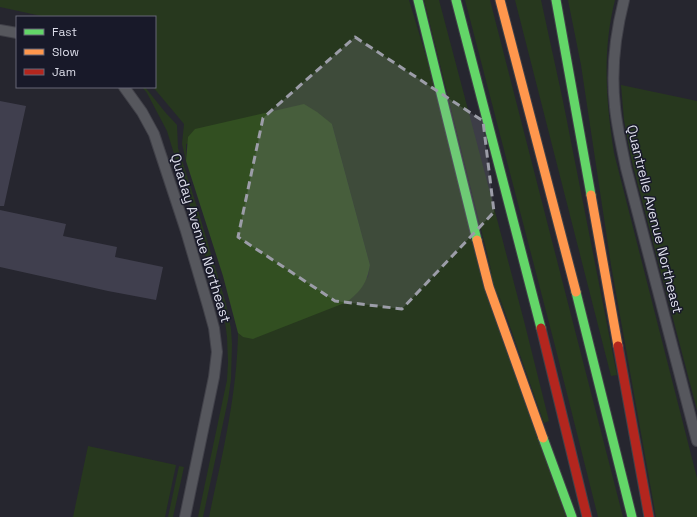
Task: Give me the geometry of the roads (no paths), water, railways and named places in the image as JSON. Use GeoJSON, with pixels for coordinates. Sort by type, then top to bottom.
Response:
{"type":"FeatureCollection","features":[{"type":"Feature","properties":{"kind":"highway"},"geometry":{"type":"LineString","coordinates":[[418,0],[489,287],[523,385],[572,517]]}},
{"type":"Feature","properties":{"kind":"highway"},"geometry":{"type":"LineString","coordinates":[[456,0],[537,310],[587,517]]}},
{"type":"Feature","properties":{"kind":"highway"},"geometry":{"type":"LineString","coordinates":[[500,0],[523,92],[556,212],[632,517]]}},
{"type":"Feature","properties":{"kind":"highway"},"geometry":{"type":"LineString","coordinates":[[556,0],[648,517]]}},
{"type":"Feature","properties":{"kind":"street","name":"Quantrelle Avenue Northeast"},"geometry":{"type":"LineString","coordinates":[[624,0],[616,40],[613,75],[619,134],[626,168],[697,441]]}},
{"type":"Feature","properties":{"kind":"street"},"geometry":{"type":"LineString","coordinates":[[0,30],[16,33]]}},
{"type":"Feature","properties":{"kind":"street","name":"Quaday Avenue Northeast"},"geometry":{"type":"LineString","coordinates":[[126,90],[142,112],[154,134],[208,306],[215,336],[217,352],[214,377],[185,517]]}}]}
